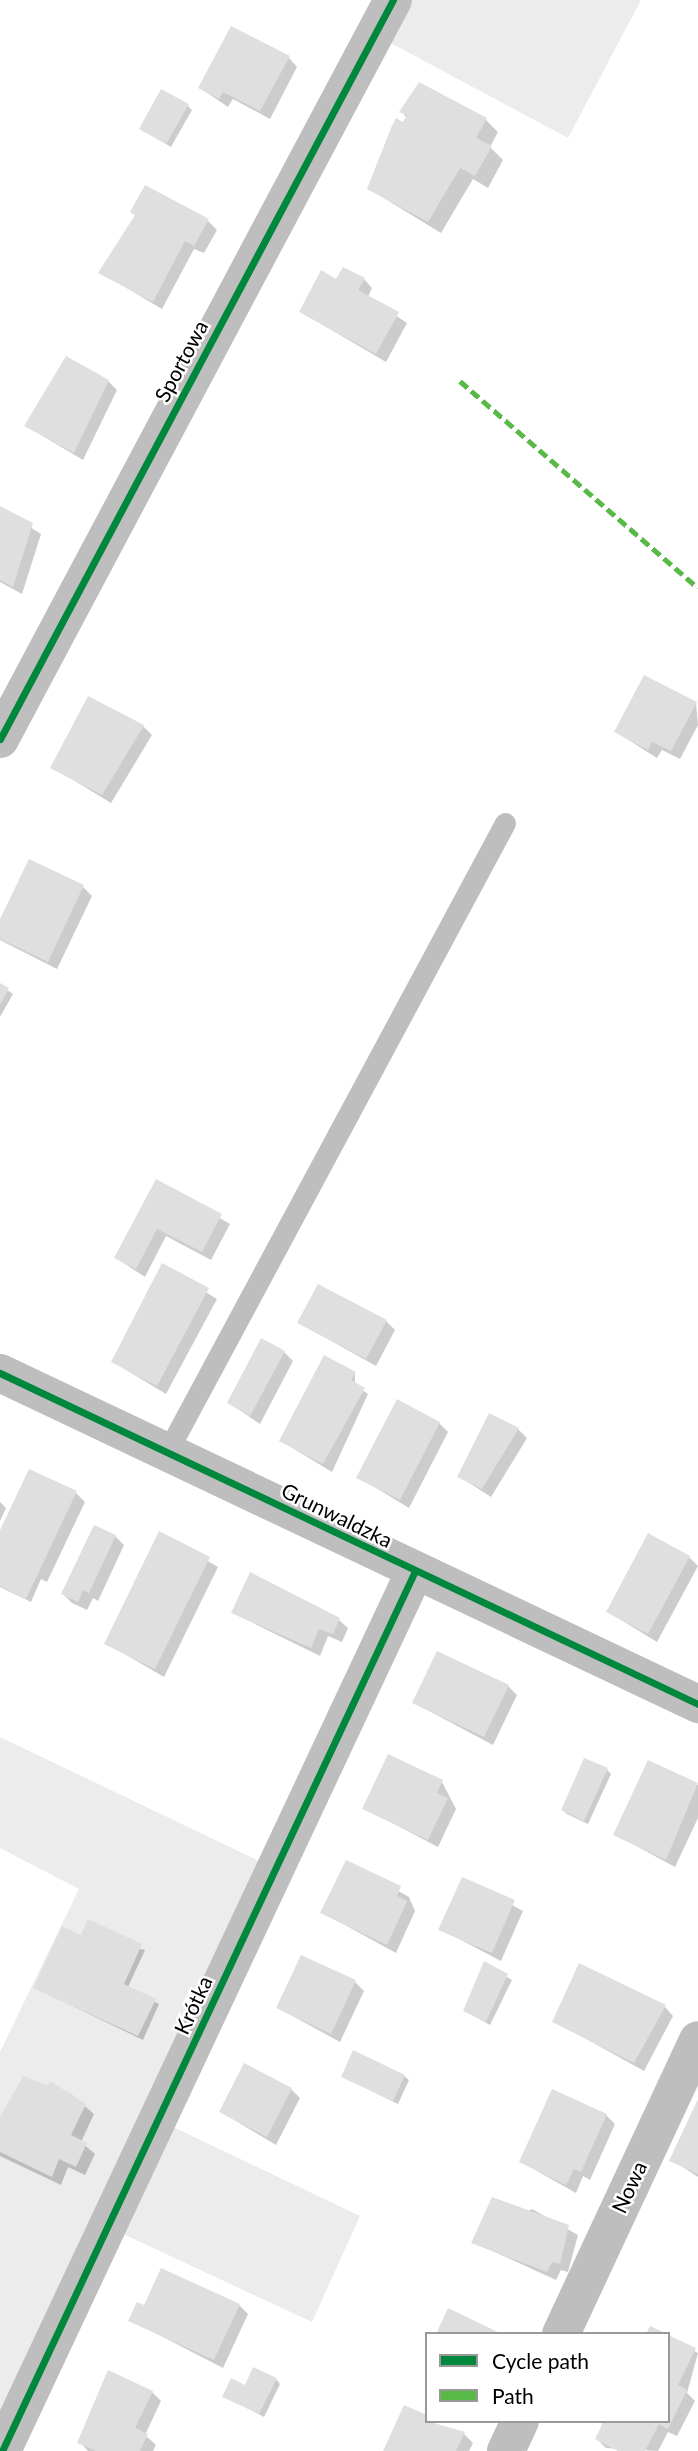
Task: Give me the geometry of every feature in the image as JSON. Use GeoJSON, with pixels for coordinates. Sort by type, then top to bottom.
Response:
{"type":"FeatureCollection","features":[{"type":"Feature","properties":{"kind":"street","name":"Sportowa"},"geometry":{"type":"LineString","coordinates":[[0,739],[393,0]]}},
{"type":"Feature","properties":{"kind":"street","name":"Grunwaldzka"},"geometry":{"type":"LineString","coordinates":[[0,1373],[414,1573],[698,1704]]}},
{"type":"Feature","properties":{"kind":"street","name":"Krótka"},"geometry":{"type":"LineString","coordinates":[[2,2451],[414,1573]]}},
{"type":"Feature","properties":{"kind":"street","name":"Nowa"},"geometry":{"type":"LineString","coordinates":[[562,2332],[698,2040]]}},
{"type":"Feature","properties":{"kind":"street"},"geometry":{"type":"LineString","coordinates":[[506,2451],[519,2423]]}},
{"type":"Feature","properties":{"kind":"lane"},"geometry":{"type":"LineString","coordinates":[[167,1452],[505,823]]}},
{"type":"Feature","properties":{"kind":"shaded area"},"geometry":{"type":"Polygon","coordinates":[[[393,0],[641,0],[568,138],[374,34],[393,0]]]}},
{"type":"Feature","properties":{"kind":"shaded area"},"geometry":{"type":"Polygon","coordinates":[[[0,1737],[276,1869],[169,2125],[360,2216],[312,2322],[108,2227],[0,2451],[0,2052],[79,1889],[0,1848],[0,1737]]]}},
{"type":"Feature","properties":{"kind":"building"},"geometry":{"type":"Polygon","coordinates":[[[231,26],[290,56],[260,111],[223,92],[219,99],[198,88],[231,26]]]}},
{"type":"Feature","properties":{"kind":"building"},"geometry":{"type":"Polygon","coordinates":[[[419,82],[487,118],[476,138],[492,146],[475,176],[460,168],[428,222],[367,189],[391,128],[396,118],[403,122],[407,115],[399,112],[419,82]]]}},
{"type":"Feature","properties":{"kind":"building"},"geometry":{"type":"Polygon","coordinates":[[[161,89],[189,104],[166,144],[139,129],[161,89]]]}},
{"type":"Feature","properties":{"kind":"building"},"geometry":{"type":"Polygon","coordinates":[[[145,185],[209,219],[194,246],[185,241],[153,302],[98,273],[135,215],[130,212],[145,185]]]}},
{"type":"Feature","properties":{"kind":"building"},"geometry":{"type":"Polygon","coordinates":[[[343,267],[365,278],[358,290],[399,312],[376,354],[299,312],[321,270],[336,279],[343,267]]]}},
{"type":"Feature","properties":{"kind":"building"},"geometry":{"type":"Polygon","coordinates":[[[66,356],[109,380],[74,453],[24,426],[66,356]]]}},
{"type":"Feature","properties":{"kind":"building"},"geometry":{"type":"Polygon","coordinates":[[[0,506],[33,523],[13,587],[0,580],[0,506]]]}},
{"type":"Feature","properties":{"kind":"building"},"geometry":{"type":"Polygon","coordinates":[[[644,675],[697,702],[671,751],[652,742],[648,750],[614,732],[644,675]]]}},
{"type":"Feature","properties":{"kind":"building"},"geometry":{"type":"Polygon","coordinates":[[[88,696],[144,725],[102,795],[50,768],[88,696]]]}},
{"type":"Feature","properties":{"kind":"building"},"geometry":{"type":"Polygon","coordinates":[[[29,859],[84,885],[48,962],[0,939],[0,919],[29,859]]]}},
{"type":"Feature","properties":{"kind":"building"},"geometry":{"type":"Polygon","coordinates":[[[0,983],[9,988],[0,1005],[0,983]]]}},
{"type":"Feature","properties":{"kind":"building"},"geometry":{"type":"Polygon","coordinates":[[[156,1179],[222,1214],[202,1252],[157,1229],[136,1269],[114,1258],[156,1179]]]}},
{"type":"Feature","properties":{"kind":"building"},"geometry":{"type":"Polygon","coordinates":[[[162,1263],[209,1288],[157,1386],[111,1362],[162,1263]]]}},
{"type":"Feature","properties":{"kind":"building"},"geometry":{"type":"Polygon","coordinates":[[[318,1284],[387,1320],[366,1359],[297,1323],[318,1284]]]}},
{"type":"Feature","properties":{"kind":"building"},"geometry":{"type":"Polygon","coordinates":[[[261,1338],[285,1351],[250,1416],[227,1403],[261,1338]]]}},
{"type":"Feature","properties":{"kind":"building"},"geometry":{"type":"Polygon","coordinates":[[[324,1355],[356,1372],[351,1380],[365,1388],[323,1464],[279,1441],[324,1355]]]}},
{"type":"Feature","properties":{"kind":"building"},"geometry":{"type":"Polygon","coordinates":[[[397,1399],[440,1422],[400,1500],[356,1478],[397,1399]]]}},
{"type":"Feature","properties":{"kind":"building"},"geometry":{"type":"Polygon","coordinates":[[[489,1413],[519,1428],[482,1489],[457,1477],[489,1413]]]}},
{"type":"Feature","properties":{"kind":"building"},"geometry":{"type":"Polygon","coordinates":[[[29,1469],[77,1491],[26,1599],[0,1586],[0,1530],[29,1469]]]}},
{"type":"Feature","properties":{"kind":"building"},"geometry":{"type":"Polygon","coordinates":[[[94,1525],[116,1535],[89,1593],[83,1590],[78,1602],[61,1594],[94,1525]]]}},
{"type":"Feature","properties":{"kind":"building"},"geometry":{"type":"Polygon","coordinates":[[[159,1531],[210,1557],[155,1669],[104,1644],[159,1531]]]}},
{"type":"Feature","properties":{"kind":"building"},"geometry":{"type":"Polygon","coordinates":[[[648,1533],[690,1556],[648,1634],[606,1612],[648,1533]]]}},
{"type":"Feature","properties":{"kind":"building"},"geometry":{"type":"Polygon","coordinates":[[[250,1572],[340,1618],[333,1634],[319,1629],[311,1648],[231,1613],[250,1572]]]}},
{"type":"Feature","properties":{"kind":"building"},"geometry":{"type":"Polygon","coordinates":[[[437,1651],[509,1685],[484,1737],[412,1703],[437,1651]]]}},
{"type":"Feature","properties":{"kind":"building"},"geometry":{"type":"Polygon","coordinates":[[[388,1754],[443,1780],[437,1793],[448,1798],[428,1840],[362,1809],[388,1754]]]}},
{"type":"Feature","properties":{"kind":"building"},"geometry":{"type":"Polygon","coordinates":[[[584,1758],[608,1768],[584,1821],[561,1810],[584,1758]]]}},
{"type":"Feature","properties":{"kind":"building"},"geometry":{"type":"Polygon","coordinates":[[[648,1760],[698,1783],[666,1860],[613,1835],[648,1760]]]}},
{"type":"Feature","properties":{"kind":"building"},"geometry":{"type":"Polygon","coordinates":[[[346,1860],[401,1886],[397,1896],[407,1901],[387,1945],[320,1913],[346,1860]]]}},
{"type":"Feature","properties":{"kind":"building"},"geometry":{"type":"Polygon","coordinates":[[[462,1877],[515,1900],[492,1953],[438,1930],[462,1877]]]}},
{"type":"Feature","properties":{"kind":"building"},"geometry":{"type":"Polygon","coordinates":[[[88,1919],[142,1944],[124,1984],[156,1999],[138,2036],[33,1988],[62,1926],[81,1935],[88,1919]]]}},
{"type":"Feature","properties":{"kind":"building"},"geometry":{"type":"Polygon","coordinates":[[[301,1955],[356,1980],[331,2034],[276,2008],[301,1955]]]}},
{"type":"Feature","properties":{"kind":"building"},"geometry":{"type":"Polygon","coordinates":[[[484,1961],[508,1974],[486,2022],[463,2011],[484,1961]]]}},
{"type":"Feature","properties":{"kind":"building"},"geometry":{"type":"Polygon","coordinates":[[[579,1963],[666,2005],[634,2063],[552,2022],[579,1963]]]}},
{"type":"Feature","properties":{"kind":"building"},"geometry":{"type":"Polygon","coordinates":[[[353,2050],[405,2075],[393,2101],[341,2077],[353,2050]]]}},
{"type":"Feature","properties":{"kind":"building"},"geometry":{"type":"Polygon","coordinates":[[[244,2063],[292,2088],[267,2137],[219,2112],[244,2063]]]}},
{"type":"Feature","properties":{"kind":"building"},"geometry":{"type":"Polygon","coordinates":[[[23,2076],[48,2086],[50,2081],[86,2104],[71,2135],[87,2143],[76,2167],[59,2159],[52,2177],[0,2152],[0,2117],[23,2076]]]}},
{"type":"Feature","properties":{"kind":"building"},"geometry":{"type":"Polygon","coordinates":[[[552,2089],[607,2114],[581,2172],[574,2169],[566,2185],[519,2162],[552,2089]]]}},
{"type":"Feature","properties":{"kind":"building"},"geometry":{"type":"Polygon","coordinates":[[[698,2099],[698,2174],[669,2161],[698,2099]]]}},
{"type":"Feature","properties":{"kind":"building"},"geometry":{"type":"Polygon","coordinates":[[[492,2197],[569,2225],[560,2264],[552,2262],[547,2272],[471,2243],[492,2197]]]}},
{"type":"Feature","properties":{"kind":"building"},"geometry":{"type":"Polygon","coordinates":[[[161,2268],[240,2304],[214,2360],[128,2321],[137,2302],[144,2305],[161,2268]]]}},
{"type":"Feature","properties":{"kind":"building"},"geometry":{"type":"Polygon","coordinates":[[[448,2308],[498,2332],[437,2332],[448,2308]]]}},
{"type":"Feature","properties":{"kind":"building"},"geometry":{"type":"Polygon","coordinates":[[[650,2326],[663,2332],[647,2332],[650,2326]]]}},
{"type":"Feature","properties":{"kind":"building"},"geometry":{"type":"Polygon","coordinates":[[[670,2336],[696,2348],[678,2385],[687,2390],[668,2429],[659,2424],[645,2451],[618,2451],[595,2439],[603,2423],[670,2423],[670,2336]]]}},
{"type":"Feature","properties":{"kind":"building"},"geometry":{"type":"Polygon","coordinates":[[[253,2367],[277,2378],[259,2414],[222,2397],[231,2378],[245,2385],[253,2367]]]}},
{"type":"Feature","properties":{"kind":"building"},"geometry":{"type":"Polygon","coordinates":[[[108,2370],[153,2391],[135,2428],[148,2434],[140,2451],[96,2451],[77,2443],[108,2370]]]}},
{"type":"Feature","properties":{"kind":"building"},"geometry":{"type":"Polygon","coordinates":[[[404,2405],[425,2414],[425,2423],[465,2432],[456,2451],[383,2451],[404,2405]]]}},
{"type":"Feature","properties":{"kind":"marked path"},"geometry":{"type":"LineString","coordinates":[[460,381],[698,588]]}},
{"type":"Feature","properties":{"kind":"cycle path"},"geometry":{"type":"LineString","coordinates":[[0,739],[393,0]]}},
{"type":"Feature","properties":{"kind":"cycle path"},"geometry":{"type":"LineString","coordinates":[[0,1373],[698,1704]]}},
{"type":"Feature","properties":{"kind":"cycle path"},"geometry":{"type":"LineString","coordinates":[[2,2451],[414,1573]]}}]}
